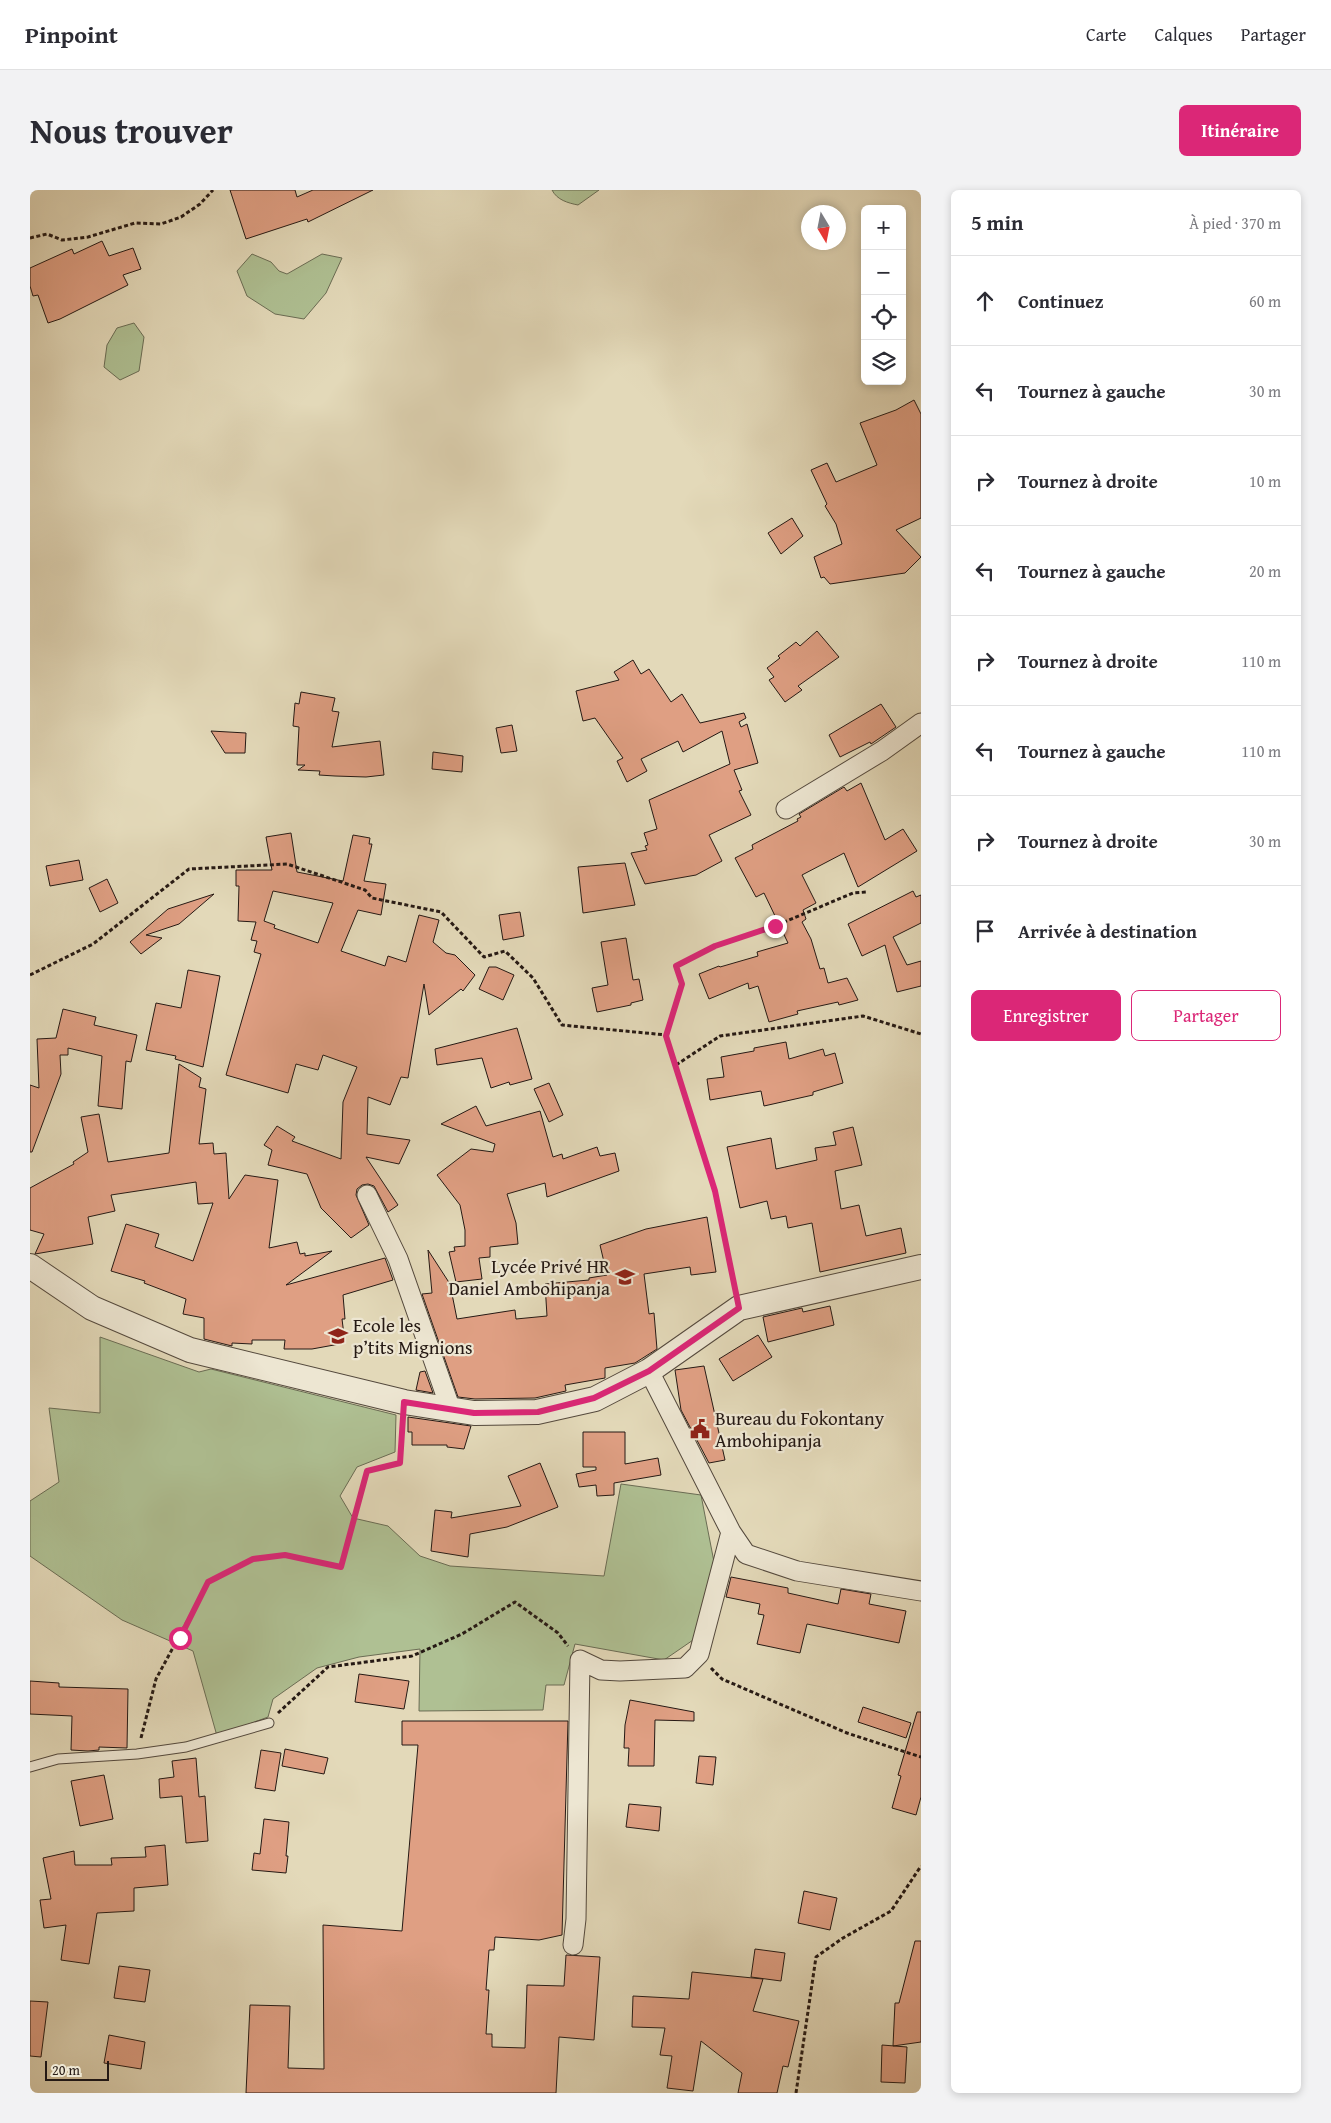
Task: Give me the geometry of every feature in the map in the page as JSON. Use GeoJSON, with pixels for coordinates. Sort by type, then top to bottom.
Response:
{"type":"FeatureCollection","features":[{"type":"Feature","properties":{"kind":"street"},"geometry":{"type":"LineString","coordinates":[[786,808],[882,751],[921,723]]}},
{"type":"Feature","properties":{"kind":"street"},"geometry":{"type":"LineString","coordinates":[[367,1196],[398,1259],[451,1410]]}},
{"type":"Feature","properties":{"kind":"street"},"geometry":{"type":"LineString","coordinates":[[30,1266],[92,1308],[190,1350],[404,1402],[474,1413],[538,1412],[594,1398],[649,1371],[739,1308],[921,1267]]}},
{"type":"Feature","properties":{"kind":"street"},"geometry":{"type":"LineString","coordinates":[[649,1371],[731,1532],[746,1554],[797,1570],[921,1591]]}},
{"type":"Feature","properties":{"kind":"street"},"geometry":{"type":"LineString","coordinates":[[573,1945],[576,1919],[580,1660],[601,1670],[686,1668],[699,1654],[731,1532]]}},
{"type":"Feature","properties":{"kind":"lane"},"geometry":{"type":"LineString","coordinates":[[30,1767],[58,1759],[137,1754],[186,1747],[269,1723]]}},
{"type":"Feature","properties":{"kind":"path"},"geometry":{"type":"LineString","coordinates":[[30,238],[47,234],[62,240],[88,236],[135,224],[161,224],[181,217],[200,204],[212,190]]}},
{"type":"Feature","properties":{"kind":"path"},"geometry":{"type":"LineString","coordinates":[[30,975],[93,944],[189,869],[287,864],[366,890],[372,898],[442,912],[484,957],[505,950],[533,978],[562,1025],[666,1036]]}},
{"type":"Feature","properties":{"kind":"path"},"geometry":{"type":"LineString","coordinates":[[739,1308],[715,1191],[666,1036],[682,984],[676,966],[715,946],[775,926],[853,893],[867,892]]}},
{"type":"Feature","properties":{"kind":"path"},"geometry":{"type":"LineString","coordinates":[[676,1065],[720,1036],[863,1016],[921,1034]]}},
{"type":"Feature","properties":{"kind":"path"},"geometry":{"type":"LineString","coordinates":[[137,1754],[156,1679],[208,1582],[253,1559],[285,1555],[341,1567],[367,1471],[400,1463],[404,1402]]}},
{"type":"Feature","properties":{"kind":"path"},"geometry":{"type":"LineString","coordinates":[[269,1723],[328,1667],[412,1656],[462,1634],[515,1602],[558,1633],[580,1660]]}},
{"type":"Feature","properties":{"kind":"path"},"geometry":{"type":"LineString","coordinates":[[699,1654],[722,1679],[847,1733],[921,1757]]}},
{"type":"Feature","properties":{"kind":"path"},"geometry":{"type":"LineString","coordinates":[[796,2093],[816,1957],[843,1938],[891,1911],[921,1866]]}},
{"type":"Feature","properties":{"kind":"green space"},"geometry":{"type":"Polygon","coordinates":[[[552,190],[599,190],[578,205],[560,199],[552,190]]]}},
{"type":"Feature","properties":{"kind":"green space"},"geometry":{"type":"Polygon","coordinates":[[[252,254],[271,262],[279,271],[287,274],[322,254],[342,258],[326,293],[304,319],[275,314],[247,296],[237,271],[252,254]]]}},
{"type":"Feature","properties":{"kind":"green space"},"geometry":{"type":"Polygon","coordinates":[[[134,323],[144,337],[139,371],[120,380],[104,367],[107,345],[117,328],[134,323]]]}},
{"type":"Feature","properties":{"kind":"green space"},"geometry":{"type":"Polygon","coordinates":[[[100,1337],[199,1372],[211,1369],[396,1415],[395,1452],[357,1467],[340,1496],[353,1518],[388,1526],[420,1556],[450,1566],[604,1576],[621,1484],[701,1495],[715,1567],[696,1638],[664,1660],[575,1644],[564,1685],[546,1685],[543,1710],[419,1711],[420,1649],[359,1657],[317,1668],[273,1699],[268,1717],[217,1736],[193,1651],[122,1620],[30,1556],[30,1501],[59,1482],[49,1408],[100,1413],[100,1337]]]}},
{"type":"Feature","properties":{"kind":"building"},"geometry":{"type":"Polygon","coordinates":[[[230,190],[295,190],[297,197],[313,190],[373,190],[308,222],[307,219],[246,239],[230,190]]]}},
{"type":"Feature","properties":{"kind":"building"},"geometry":{"type":"Polygon","coordinates":[[[102,241],[109,256],[133,248],[141,269],[123,275],[128,285],[60,319],[48,323],[38,295],[33,296],[30,286],[30,268],[72,249],[74,254],[102,241]]]}},
{"type":"Feature","properties":{"kind":"building"},"geometry":{"type":"Polygon","coordinates":[[[914,400],[921,414],[921,518],[896,530],[921,557],[905,573],[830,584],[824,577],[821,578],[814,557],[842,544],[836,524],[825,506],[827,504],[811,470],[827,463],[836,482],[877,465],[860,423],[896,410],[914,400]]]}},
{"type":"Feature","properties":{"kind":"building"},"geometry":{"type":"Polygon","coordinates":[[[792,518],[803,536],[781,554],[768,533],[792,518]]]}},
{"type":"Feature","properties":{"kind":"building"},"geometry":{"type":"Polygon","coordinates":[[[817,631],[839,657],[798,686],[802,690],[785,702],[769,680],[774,677],[767,668],[780,658],[778,656],[796,642],[800,646],[817,631]]]}},
{"type":"Feature","properties":{"kind":"building"},"geometry":{"type":"Polygon","coordinates":[[[633,660],[641,674],[649,669],[671,702],[682,694],[700,723],[744,713],[746,718],[739,722],[741,727],[747,724],[758,763],[734,770],[742,790],[739,791],[751,815],[709,835],[722,861],[696,875],[645,884],[631,853],[647,850],[645,846],[648,845],[644,833],[657,829],[649,800],[730,764],[722,731],[683,752],[678,741],[641,759],[647,771],[627,782],[617,761],[623,758],[595,718],[583,721],[576,691],[619,680],[614,672],[633,660]]]}},
{"type":"Feature","properties":{"kind":"building"},"geometry":{"type":"Polygon","coordinates":[[[301,692],[335,698],[332,711],[339,712],[332,747],[380,741],[384,775],[366,777],[335,776],[319,775],[320,771],[298,770],[305,765],[297,765],[299,727],[293,726],[295,703],[299,704],[301,692]]]}},
{"type":"Feature","properties":{"kind":"building"},"geometry":{"type":"Polygon","coordinates":[[[881,704],[896,727],[871,744],[870,742],[840,757],[829,735],[881,704]]]}},
{"type":"Feature","properties":{"kind":"building"},"geometry":{"type":"Polygon","coordinates":[[[512,725],[517,751],[501,753],[496,728],[512,725]]]}},
{"type":"Feature","properties":{"kind":"building"},"geometry":{"type":"Polygon","coordinates":[[[211,731],[246,733],[245,753],[225,753],[211,731]]]}},
{"type":"Feature","properties":{"kind":"building"},"geometry":{"type":"Polygon","coordinates":[[[433,752],[463,756],[462,772],[432,769],[433,752]]]}},
{"type":"Feature","properties":{"kind":"building"},"geometry":{"type":"Polygon","coordinates":[[[861,783],[885,840],[903,829],[917,851],[858,887],[844,853],[802,875],[816,903],[803,910],[806,919],[802,922],[811,939],[820,969],[824,968],[828,983],[847,978],[858,1000],[839,1005],[838,1002],[797,1011],[798,1014],[769,1022],[758,986],[749,989],[748,983],[709,999],[699,974],[719,966],[758,956],[757,952],[788,943],[764,893],[756,897],[735,858],[753,849],[752,845],[798,821],[797,819],[801,817],[799,814],[844,787],[847,791],[861,783]]]}},
{"type":"Feature","properties":{"kind":"building"},"geometry":{"type":"Polygon","coordinates":[[[291,833],[297,872],[343,881],[353,835],[370,838],[369,844],[372,844],[364,881],[386,884],[381,915],[358,910],[341,951],[385,966],[388,956],[406,962],[419,915],[439,920],[433,942],[446,953],[455,955],[475,975],[463,991],[461,989],[429,1015],[424,984],[408,1078],[401,1077],[390,1105],[368,1097],[367,1134],[410,1140],[399,1164],[366,1157],[398,1205],[388,1212],[374,1186],[362,1185],[357,1189],[356,1195],[369,1225],[351,1238],[321,1208],[307,1174],[268,1165],[272,1150],[264,1145],[277,1126],[295,1137],[292,1141],[341,1159],[343,1102],[357,1067],[323,1055],[318,1070],[296,1064],[288,1093],[226,1075],[261,954],[254,952],[257,941],[251,940],[256,922],[238,921],[239,886],[236,886],[236,870],[272,870],[266,837],[291,833]],[[273,891],[264,921],[275,925],[274,928],[318,943],[333,903],[273,891]]]}},
{"type":"Feature","properties":{"kind":"building"},"geometry":{"type":"Polygon","coordinates":[[[79,860],[83,880],[50,886],[46,866],[79,860]]]}},
{"type":"Feature","properties":{"kind":"building"},"geometry":{"type":"Polygon","coordinates":[[[625,863],[635,905],[583,913],[578,867],[625,863]]]}},
{"type":"Feature","properties":{"kind":"building"},"geometry":{"type":"Polygon","coordinates":[[[107,879],[118,903],[100,912],[89,888],[107,879]]]}},
{"type":"Feature","properties":{"kind":"building"},"geometry":{"type":"Polygon","coordinates":[[[913,891],[916,897],[921,895],[921,923],[893,937],[907,965],[921,961],[921,986],[897,992],[885,945],[862,956],[848,924],[913,891]]]}},
{"type":"Feature","properties":{"kind":"building"},"geometry":{"type":"Polygon","coordinates":[[[214,894],[179,924],[146,935],[162,938],[141,954],[130,942],[168,909],[214,894]]]}},
{"type":"Feature","properties":{"kind":"building"},"geometry":{"type":"Polygon","coordinates":[[[520,912],[524,936],[503,940],[499,915],[520,912]]]}},
{"type":"Feature","properties":{"kind":"building"},"geometry":{"type":"Polygon","coordinates":[[[626,938],[633,980],[639,979],[643,1000],[631,1003],[631,1005],[597,1012],[592,988],[608,985],[601,942],[626,938]]]}},
{"type":"Feature","properties":{"kind":"building"},"geometry":{"type":"Polygon","coordinates":[[[489,967],[496,967],[514,975],[503,1000],[479,989],[489,967]]]}},
{"type":"Feature","properties":{"kind":"building"},"geometry":{"type":"Polygon","coordinates":[[[188,970],[220,976],[203,1067],[175,1059],[176,1056],[146,1050],[156,1003],[181,1008],[188,970]]]}},
{"type":"Feature","properties":{"kind":"building"},"geometry":{"type":"Polygon","coordinates":[[[63,1009],[96,1017],[94,1025],[137,1035],[131,1062],[126,1061],[122,1109],[98,1106],[102,1056],[68,1048],[68,1055],[60,1055],[61,1074],[32,1152],[30,1152],[30,1085],[39,1088],[37,1039],[56,1038],[63,1009]]]}},
{"type":"Feature","properties":{"kind":"building"},"geometry":{"type":"Polygon","coordinates":[[[517,1028],[532,1079],[510,1085],[509,1082],[491,1088],[482,1058],[437,1065],[435,1049],[517,1028]]]}},
{"type":"Feature","properties":{"kind":"building"},"geometry":{"type":"Polygon","coordinates":[[[786,1042],[789,1059],[823,1049],[825,1056],[835,1053],[843,1083],[813,1092],[813,1095],[764,1106],[761,1091],[710,1100],[707,1079],[724,1077],[721,1057],[754,1051],[754,1048],[786,1042]]]}},
{"type":"Feature","properties":{"kind":"building"},"geometry":{"type":"Polygon","coordinates":[[[179,1064],[201,1078],[199,1087],[206,1089],[199,1144],[213,1143],[214,1154],[226,1153],[229,1199],[245,1175],[278,1180],[269,1248],[297,1242],[300,1254],[305,1253],[305,1256],[332,1251],[286,1285],[385,1258],[393,1280],[343,1295],[345,1319],[342,1319],[345,1343],[312,1349],[284,1349],[285,1340],[252,1340],[252,1344],[232,1343],[232,1346],[204,1339],[204,1318],[183,1314],[186,1299],[144,1283],[145,1281],[111,1271],[126,1224],[159,1234],[155,1247],[193,1261],[213,1203],[198,1204],[196,1182],[111,1195],[115,1211],[88,1217],[93,1244],[35,1254],[44,1234],[30,1230],[30,1188],[74,1164],[73,1162],[88,1152],[81,1117],[99,1114],[108,1162],[169,1153],[179,1064]]]}},
{"type":"Feature","properties":{"kind":"building"},"geometry":{"type":"Polygon","coordinates":[[[549,1083],[563,1115],[549,1122],[534,1089],[549,1083]]]}},
{"type":"Feature","properties":{"kind":"building"},"geometry":{"type":"Polygon","coordinates":[[[476,1106],[486,1126],[540,1111],[553,1157],[562,1154],[563,1159],[597,1147],[600,1156],[615,1153],[619,1171],[547,1197],[545,1183],[507,1194],[516,1223],[518,1244],[490,1247],[490,1257],[479,1258],[482,1279],[456,1282],[449,1252],[455,1251],[454,1247],[465,1246],[465,1230],[460,1205],[437,1175],[471,1149],[493,1152],[495,1144],[441,1124],[476,1106]]]}},
{"type":"Feature","properties":{"kind":"building"},"geometry":{"type":"Polygon","coordinates":[[[853,1127],[862,1165],[835,1171],[841,1209],[859,1205],[866,1236],[901,1228],[906,1253],[820,1272],[812,1223],[788,1228],[786,1216],[771,1219],[767,1201],[740,1208],[727,1147],[771,1138],[776,1169],[817,1160],[815,1148],[836,1145],[833,1132],[853,1127]]]}},
{"type":"Feature","properties":{"kind":"building"},"geometry":{"type":"Polygon","coordinates":[[[707,1217],[716,1272],[691,1275],[690,1267],[644,1274],[649,1314],[654,1313],[657,1349],[635,1363],[605,1368],[605,1378],[565,1385],[566,1391],[535,1398],[475,1399],[458,1397],[422,1294],[432,1293],[428,1250],[450,1284],[457,1319],[515,1310],[516,1319],[547,1316],[545,1284],[589,1280],[589,1278],[607,1275],[600,1245],[646,1229],[707,1217]]]}},
{"type":"Feature","properties":{"kind":"building"},"geometry":{"type":"Polygon","coordinates":[[[830,1306],[834,1325],[768,1342],[763,1317],[802,1308],[803,1312],[830,1306]]]}},
{"type":"Feature","properties":{"kind":"building"},"geometry":{"type":"Polygon","coordinates":[[[758,1335],[772,1357],[733,1381],[719,1359],[758,1335]]]}},
{"type":"Feature","properties":{"kind":"building"},"geometry":{"type":"Polygon","coordinates":[[[704,1366],[725,1460],[709,1463],[681,1410],[675,1370],[704,1366]]]}},
{"type":"Feature","properties":{"kind":"building"},"geometry":{"type":"Polygon","coordinates":[[[425,1371],[433,1393],[416,1390],[420,1372],[425,1371]]]}},
{"type":"Feature","properties":{"kind":"building"},"geometry":{"type":"Polygon","coordinates":[[[408,1417],[471,1426],[464,1449],[447,1447],[447,1445],[412,1445],[412,1432],[408,1432],[408,1417]]]}},
{"type":"Feature","properties":{"kind":"building"},"geometry":{"type":"Polygon","coordinates":[[[583,1432],[625,1432],[625,1464],[658,1458],[661,1475],[614,1483],[614,1495],[597,1496],[596,1485],[579,1487],[576,1474],[596,1470],[596,1467],[583,1467],[583,1432]]]}},
{"type":"Feature","properties":{"kind":"building"},"geometry":{"type":"Polygon","coordinates":[[[540,1463],[558,1507],[507,1527],[470,1534],[468,1557],[431,1551],[435,1510],[452,1512],[451,1518],[521,1506],[508,1476],[540,1463]]]}},
{"type":"Feature","properties":{"kind":"building"},"geometry":{"type":"Polygon","coordinates":[[[731,1577],[788,1588],[788,1593],[838,1604],[841,1589],[871,1594],[869,1604],[906,1611],[899,1643],[807,1624],[800,1653],[757,1644],[764,1615],[758,1614],[760,1604],[726,1597],[731,1577]]]}},
{"type":"Feature","properties":{"kind":"building"},"geometry":{"type":"Polygon","coordinates":[[[359,1674],[409,1681],[404,1709],[355,1702],[359,1674]]]}},
{"type":"Feature","properties":{"kind":"building"},"geometry":{"type":"Polygon","coordinates":[[[30,1681],[59,1683],[59,1687],[128,1689],[127,1748],[99,1747],[99,1750],[71,1750],[72,1716],[30,1714],[30,1681]]]}},
{"type":"Feature","properties":{"kind":"building"},"geometry":{"type":"Polygon","coordinates":[[[630,1700],[694,1712],[694,1721],[655,1720],[654,1766],[628,1766],[629,1748],[624,1748],[625,1725],[630,1700]]]}},
{"type":"Feature","properties":{"kind":"building"},"geometry":{"type":"Polygon","coordinates":[[[863,1707],[911,1723],[906,1738],[858,1722],[863,1707]]]}},
{"type":"Feature","properties":{"kind":"building"},"geometry":{"type":"Polygon","coordinates":[[[917,1712],[921,1712],[921,1797],[916,1815],[892,1808],[901,1776],[898,1775],[917,1712]]]}},
{"type":"Feature","properties":{"kind":"building"},"geometry":{"type":"Polygon","coordinates":[[[402,1721],[568,1721],[562,1935],[539,1940],[495,1937],[494,1950],[489,1950],[486,1990],[489,1990],[486,2034],[492,2034],[492,2047],[525,2048],[527,1985],[564,1986],[566,1955],[600,1957],[594,2040],[559,2037],[556,2093],[246,2093],[250,2005],[290,2006],[288,2068],[324,2069],[323,1925],[402,1931],[418,1745],[402,1745],[402,1721]]]}},
{"type":"Feature","properties":{"kind":"building"},"geometry":{"type":"Polygon","coordinates":[[[285,1749],[328,1758],[324,1774],[282,1766],[285,1749]]]}},
{"type":"Feature","properties":{"kind":"building"},"geometry":{"type":"Polygon","coordinates":[[[261,1750],[281,1753],[275,1791],[255,1788],[261,1750]]]}},
{"type":"Feature","properties":{"kind":"building"},"geometry":{"type":"Polygon","coordinates":[[[699,1756],[716,1757],[713,1785],[696,1783],[699,1756]]]}},
{"type":"Feature","properties":{"kind":"building"},"geometry":{"type":"Polygon","coordinates":[[[196,1758],[199,1797],[205,1796],[208,1841],[186,1843],[182,1796],[160,1798],[159,1779],[174,1777],[172,1761],[196,1758]]]}},
{"type":"Feature","properties":{"kind":"building"},"geometry":{"type":"Polygon","coordinates":[[[104,1775],[113,1819],[80,1826],[71,1781],[104,1775]]]}},
{"type":"Feature","properties":{"kind":"building"},"geometry":{"type":"Polygon","coordinates":[[[629,1804],[661,1807],[659,1831],[626,1827],[629,1804]]]}},
{"type":"Feature","properties":{"kind":"building"},"geometry":{"type":"Polygon","coordinates":[[[264,1819],[289,1822],[286,1873],[252,1870],[254,1853],[260,1854],[264,1819]]]}},
{"type":"Feature","properties":{"kind":"building"},"geometry":{"type":"Polygon","coordinates":[[[165,1845],[168,1885],[134,1888],[134,1911],[97,1913],[89,1964],[61,1960],[66,1925],[44,1928],[40,1900],[51,1899],[43,1858],[74,1851],[75,1865],[112,1865],[111,1858],[146,1857],[145,1847],[165,1845]]]}},
{"type":"Feature","properties":{"kind":"building"},"geometry":{"type":"Polygon","coordinates":[[[804,1891],[837,1898],[830,1930],[798,1923],[804,1891]]]}},
{"type":"Feature","properties":{"kind":"building"},"geometry":{"type":"Polygon","coordinates":[[[915,1941],[921,1941],[921,2042],[893,2046],[895,2003],[899,2003],[915,1941]]]}},
{"type":"Feature","properties":{"kind":"building"},"geometry":{"type":"Polygon","coordinates":[[[755,1949],[785,1953],[781,1981],[751,1977],[755,1949]]]}},
{"type":"Feature","properties":{"kind":"building"},"geometry":{"type":"Polygon","coordinates":[[[119,1966],[150,1970],[145,2002],[114,1998],[119,1966]]]}},
{"type":"Feature","properties":{"kind":"building"},"geometry":{"type":"Polygon","coordinates":[[[692,1972],[763,1979],[753,2011],[799,2021],[788,2067],[783,2066],[777,2093],[738,2093],[742,2073],[701,2041],[693,2091],[667,2088],[672,2056],[660,2055],[665,2028],[632,2027],[633,1996],[689,1999],[692,1972]]]}},
{"type":"Feature","properties":{"kind":"building"},"geometry":{"type":"Polygon","coordinates":[[[30,2001],[48,2002],[41,2057],[30,2056],[30,2001]]]}},
{"type":"Feature","properties":{"kind":"building"},"geometry":{"type":"Polygon","coordinates":[[[109,2035],[145,2042],[141,2069],[104,2063],[109,2035]]]}},
{"type":"Feature","properties":{"kind":"building"},"geometry":{"type":"Polygon","coordinates":[[[882,2045],[907,2047],[905,2083],[881,2082],[882,2045]]]}},
{"type":"Feature","properties":{"kind":"place","name":"Lycée Privé HR Daniel Ambohipanja"},"geometry":{"type":"Point","coordinates":[625,1277]}},
{"type":"Feature","properties":{"kind":"place","name":"Ecole les p’tits Mignions"},"geometry":{"type":"Point","coordinates":[338,1336]}},
{"type":"Feature","properties":{"kind":"place","name":"Bureau du Fokontany Ambohipanja"},"geometry":{"type":"Point","coordinates":[700,1429]}},
{"type":"Feature","properties":{"kind":"route"},"geometry":{"type":"LineString","coordinates":[[180,1638],[208,1582],[253,1559],[285,1555],[341,1567],[367,1471],[400,1463],[404,1402],[474,1413],[538,1412],[594,1398],[649,1371],[739,1308],[715,1191],[666,1036],[682,984],[676,966],[715,946],[775,926]]}}]}
